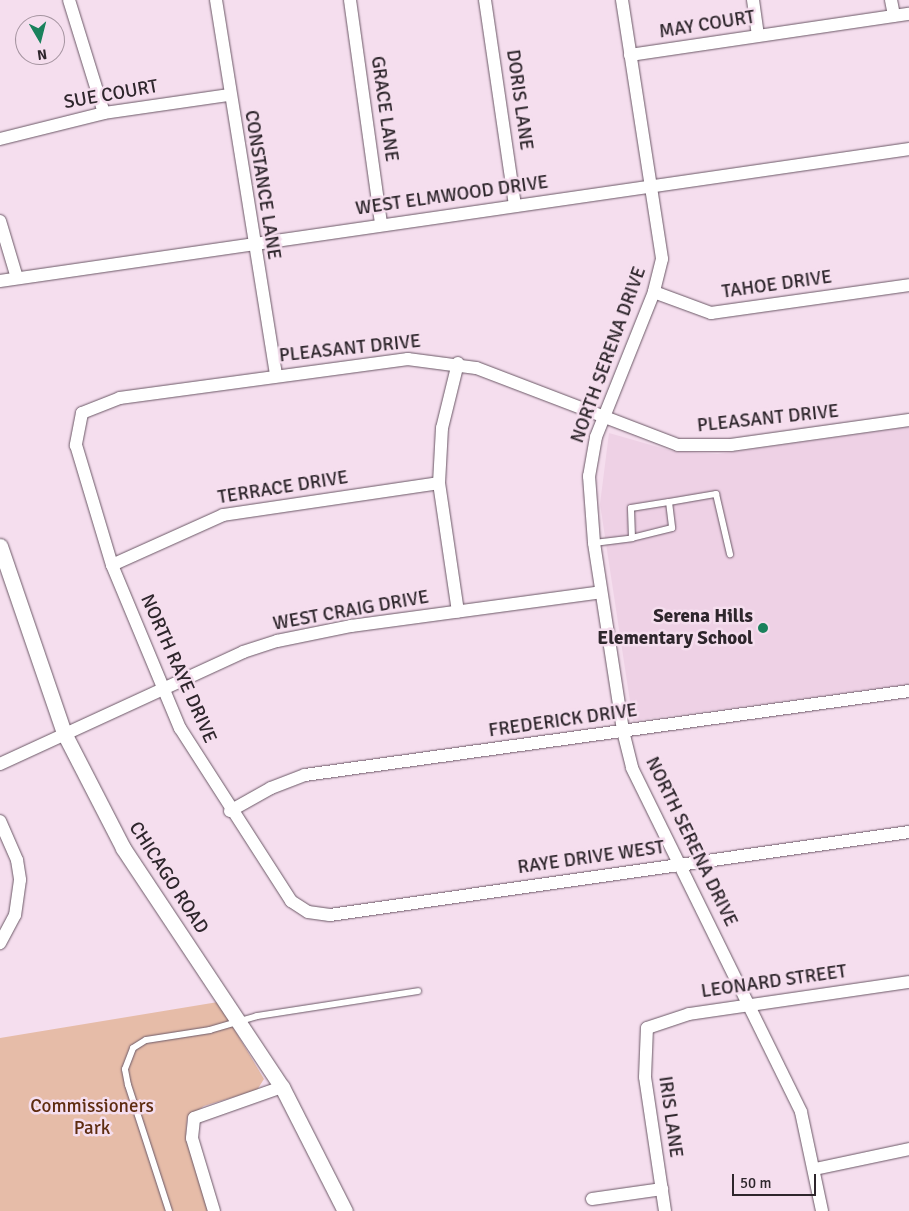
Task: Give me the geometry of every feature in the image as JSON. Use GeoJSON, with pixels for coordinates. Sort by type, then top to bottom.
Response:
{"type":"FeatureCollection","features":[{"type":"Feature","properties":{"kind":"street"},"geometry":{"type":"LineString","coordinates":[[69,0],[104,113]]}},
{"type":"Feature","properties":{"kind":"street","name":"CONSTANCE LANE"},"geometry":{"type":"LineString","coordinates":[[216,0],[252,245],[276,376]]}},
{"type":"Feature","properties":{"kind":"street","name":"GRACE LANE"},"geometry":{"type":"LineString","coordinates":[[350,0],[381,224]]}},
{"type":"Feature","properties":{"kind":"street","name":"DORIS LANE"},"geometry":{"type":"LineString","coordinates":[[485,0],[516,206]]}},
{"type":"Feature","properties":{"kind":"street","name":"NORTH SERENA DRIVE"},"geometry":{"type":"LineString","coordinates":[[622,0],[648,187],[662,259],[654,292],[603,418],[589,476],[594,543],[623,731],[632,768],[750,1004],[801,1112],[816,1169],[822,1211]]}},
{"type":"Feature","properties":{"kind":"street"},"geometry":{"type":"LineString","coordinates":[[753,0],[758,36]]}},
{"type":"Feature","properties":{"kind":"street"},"geometry":{"type":"LineString","coordinates":[[892,0],[894,16]]}},
{"type":"Feature","properties":{"kind":"street","name":"MAY COURT"},"geometry":{"type":"LineString","coordinates":[[630,55],[909,14]]}},
{"type":"Feature","properties":{"kind":"street","name":"SUE COURT"},"geometry":{"type":"LineString","coordinates":[[0,140],[104,113],[229,95]]}},
{"type":"Feature","properties":{"kind":"street","name":"WEST ELMWOOD DRIVE"},"geometry":{"type":"LineString","coordinates":[[0,281],[252,245],[381,224],[909,149]]}},
{"type":"Feature","properties":{"kind":"street"},"geometry":{"type":"LineString","coordinates":[[0,221],[17,278]]}},
{"type":"Feature","properties":{"kind":"street","name":"TAHOE DRIVE"},"geometry":{"type":"LineString","coordinates":[[654,292],[712,313],[909,284]]}},
{"type":"Feature","properties":{"kind":"street","name":"PLEASANT DRIVE"},"geometry":{"type":"LineString","coordinates":[[82,413],[120,398],[408,359],[458,363],[663,442],[703,447],[909,420]]}},
{"type":"Feature","properties":{"kind":"street"},"geometry":{"type":"LineString","coordinates":[[458,363],[442,428],[439,483],[458,612]]}},
{"type":"Feature","properties":{"kind":"street","name":"NORTH RAYE DRIVE"},"geometry":{"type":"LineString","coordinates":[[82,413],[76,445],[112,565],[161,688],[230,812],[291,901],[308,912]]}},
{"type":"Feature","properties":{"kind":"street","name":"TERRACE DRIVE"},"geometry":{"type":"LineString","coordinates":[[112,565],[223,515],[439,483]]}},
{"type":"Feature","properties":{"kind":"street","name":"CHICAGO ROAD"},"geometry":{"type":"LineString","coordinates":[[0,546],[64,733],[123,848],[282,1088],[345,1211]]}},
{"type":"Feature","properties":{"kind":"street","name":"WEST CRAIG DRIVE"},"geometry":{"type":"LineString","coordinates":[[0,764],[161,688],[277,641],[458,612],[601,592]]}},
{"type":"Feature","properties":{"kind":"street","name":"FREDERICK DRIVE"},"geometry":{"type":"LineString","coordinates":[[230,812],[271,788],[305,775],[909,691]]}},
{"type":"Feature","properties":{"kind":"street"},"geometry":{"type":"LineString","coordinates":[[0,821],[17,860],[20,880],[16,915],[0,944]]}},
{"type":"Feature","properties":{"kind":"street","name":"RAYE DRIVE WEST"},"geometry":{"type":"LineString","coordinates":[[308,912],[330,915],[909,832]]}},
{"type":"Feature","properties":{"kind":"street","name":"LEONARD STREET"},"geometry":{"type":"LineString","coordinates":[[647,1028],[689,1014],[909,982]]}},
{"type":"Feature","properties":{"kind":"street","name":"IRIS LANE"},"geometry":{"type":"LineString","coordinates":[[647,1028],[645,1077],[665,1211]]}},
{"type":"Feature","properties":{"kind":"street"},"geometry":{"type":"LineString","coordinates":[[214,1211],[192,1138],[194,1118],[282,1088]]}},
{"type":"Feature","properties":{"kind":"street"},"geometry":{"type":"LineString","coordinates":[[816,1169],[909,1149]]}},
{"type":"Feature","properties":{"kind":"street"},"geometry":{"type":"LineString","coordinates":[[592,1198],[662,1189]]}},
{"type":"Feature","properties":{"kind":"lane"},"geometry":{"type":"LineString","coordinates":[[632,538],[631,508],[716,494],[720,498],[730,554]]}},
{"type":"Feature","properties":{"kind":"lane"},"geometry":{"type":"LineString","coordinates":[[594,543],[632,538],[672,528],[669,502]]}},
{"type":"Feature","properties":{"kind":"lane"},"geometry":{"type":"LineString","coordinates":[[169,1211],[128,1085],[128,1059],[146,1040],[239,1022],[418,992]]}},
{"type":"Feature","properties":{"kind":"shaded area","name":"Serena Hills Elementary School"},"geometry":{"type":"Polygon","coordinates":[[[909,427],[909,684],[633,721],[600,504],[609,433],[672,451],[718,454],[909,427]]]}},
{"type":"Feature","properties":{"kind":"green space","name":"Commissioners Park"},"geometry":{"type":"Polygon","coordinates":[[[218,1002],[264,1079],[257,1090],[204,1106],[187,1118],[186,1139],[209,1211],[0,1211],[0,1038],[218,1002]]]}},
{"type":"Feature","properties":{"kind":"place","name":"Serena Hills Elementary School"},"geometry":{"type":"Point","coordinates":[763,628]}}]}
